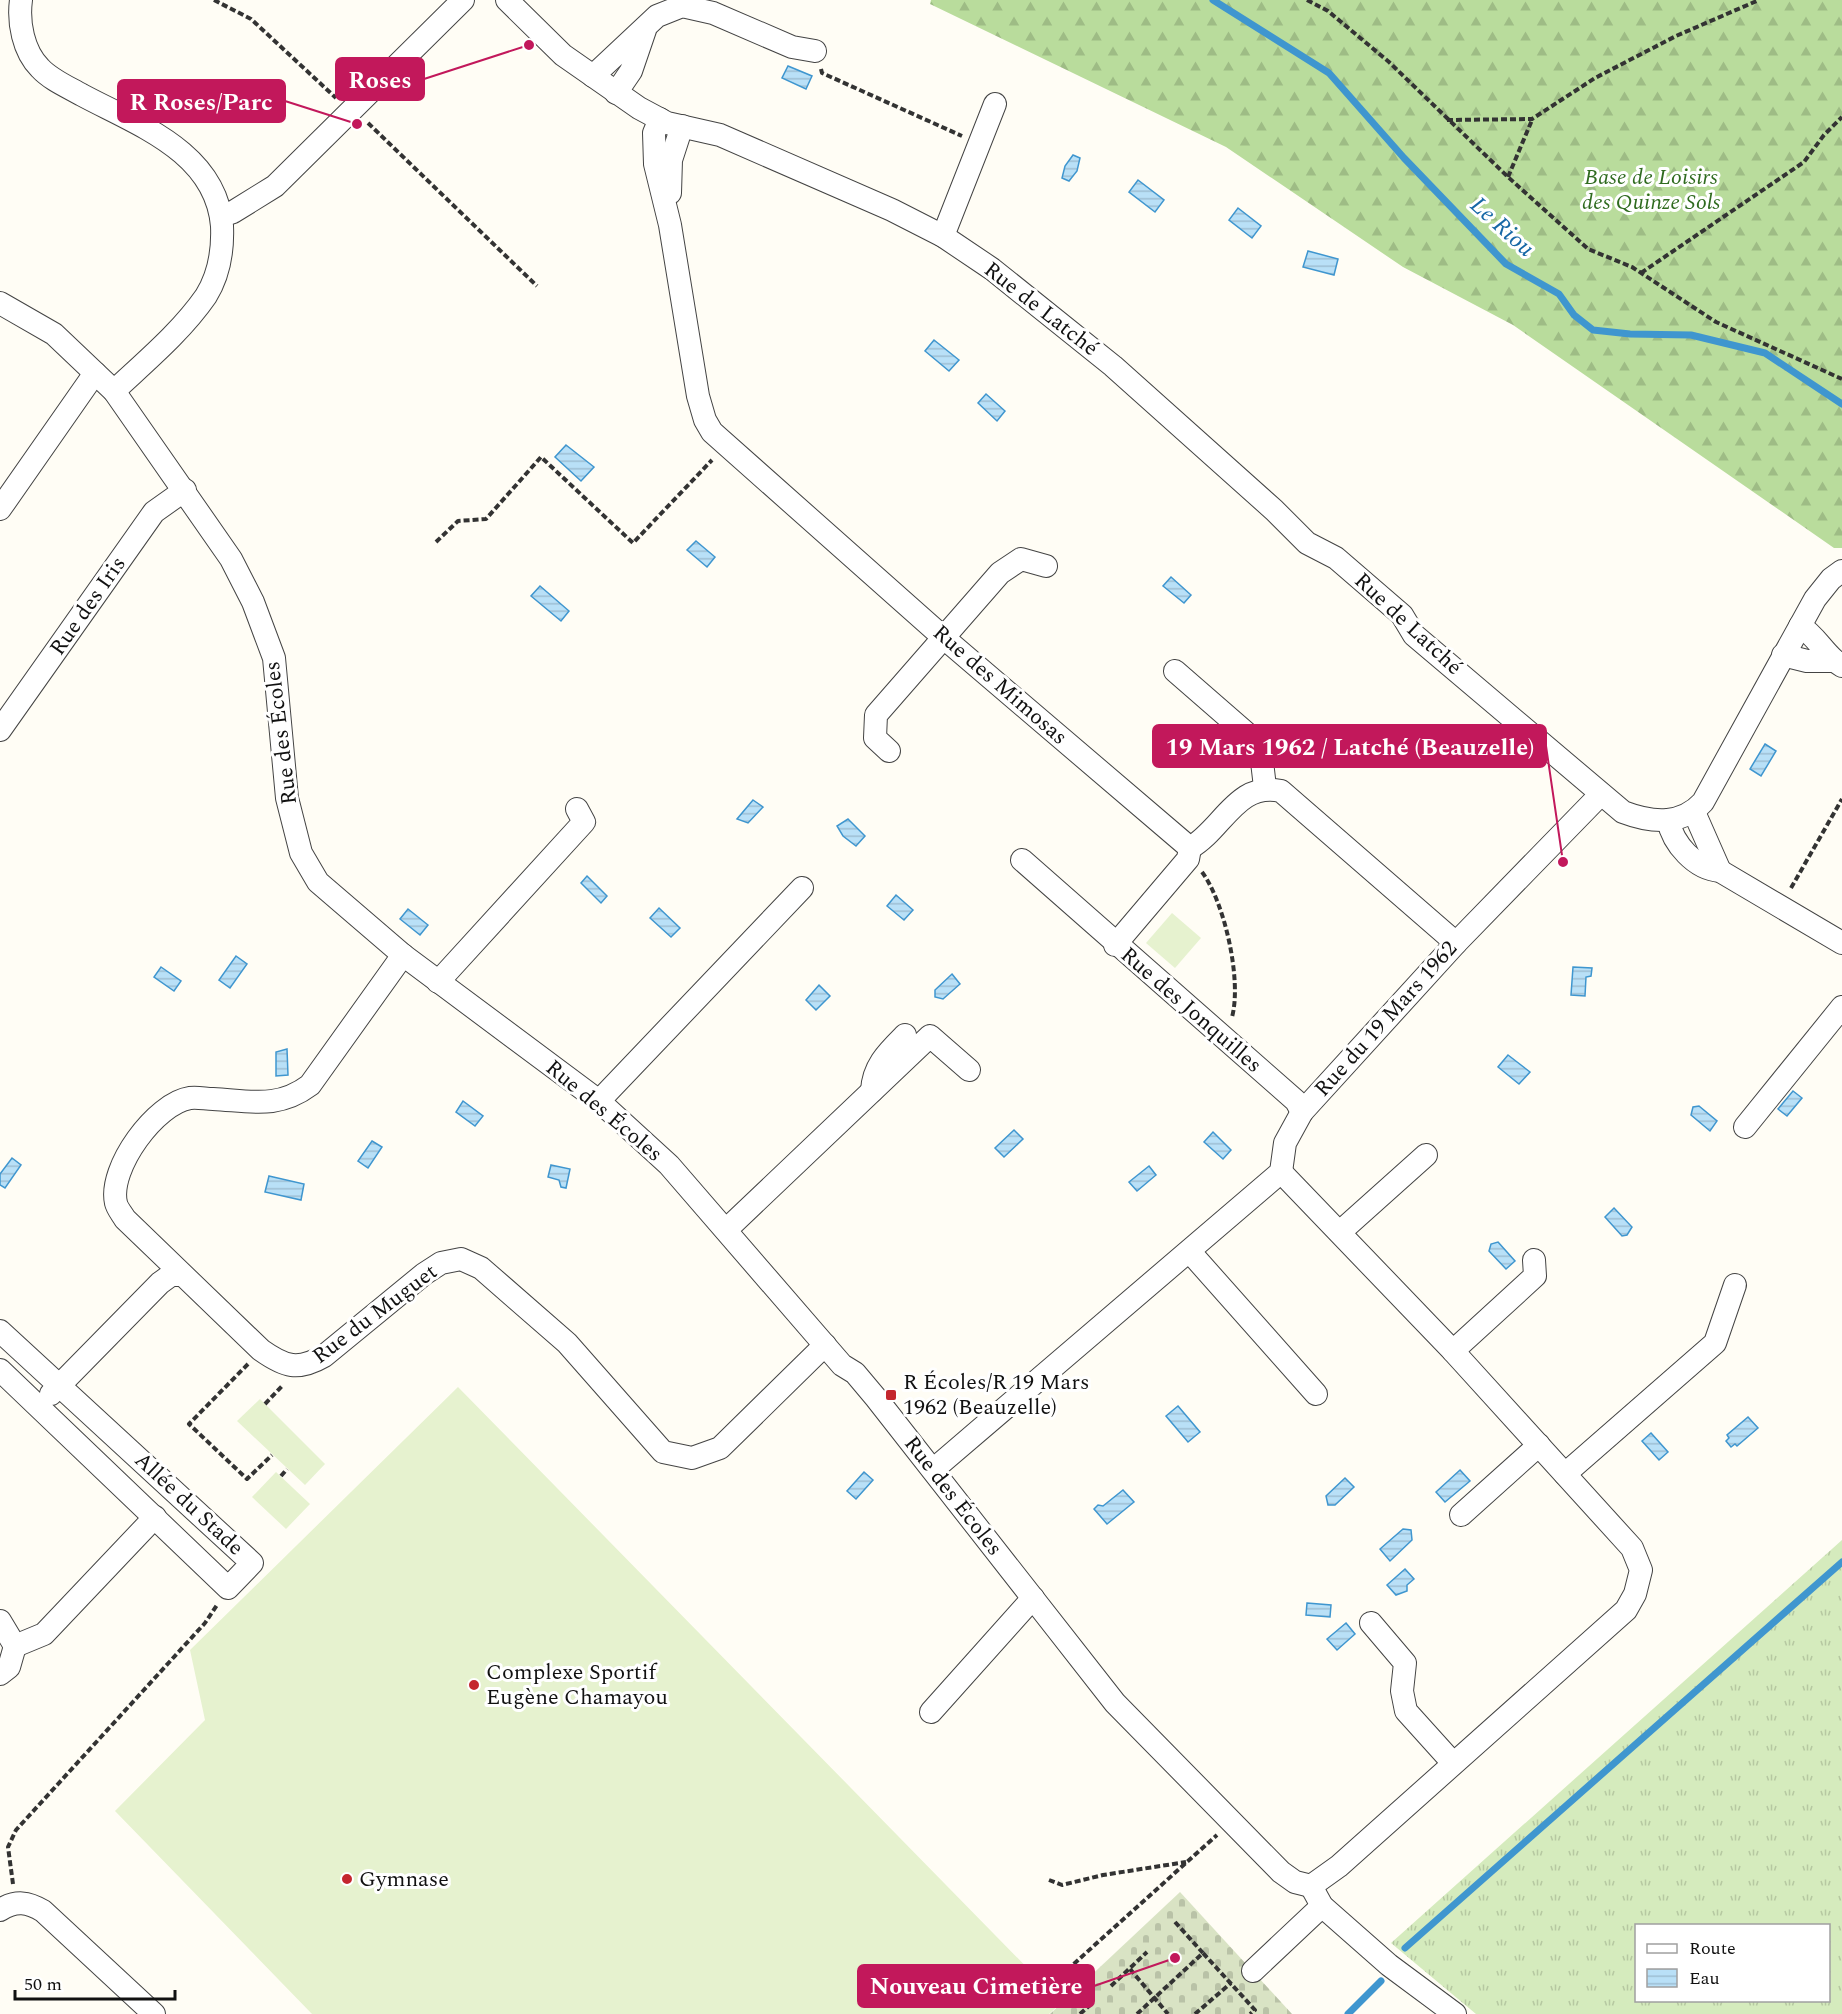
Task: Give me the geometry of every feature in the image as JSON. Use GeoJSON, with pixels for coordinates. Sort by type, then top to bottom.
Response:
{"type":"FeatureCollection","features":[{"type":"Feature","properties":{"kind":"street"},"geometry":{"type":"LineString","coordinates":[[21,0],[19,15],[24,40],[39,68],[58,82],[180,148],[197,166],[211,187],[221,216],[223,242],[218,266],[207,293],[188,320],[114,391]]}},
{"type":"Feature","properties":{"kind":"street"},"geometry":{"type":"LineString","coordinates":[[221,216],[233,212],[275,186],[463,0]]}},
{"type":"Feature","properties":{"kind":"street","name":"Rue de Latché"},"geometry":{"type":"LineString","coordinates":[[507,0],[563,55],[616,93],[660,119],[720,135],[892,210],[943,236],[992,268],[1113,366],[1274,510],[1307,543],[1325,550],[1402,615],[1414,635],[1623,812],[1645,820],[1668,820],[1694,812]]}},
{"type":"Feature","properties":{"kind":"street"},"geometry":{"type":"LineString","coordinates":[[593,76],[622,47],[645,30],[657,16],[670,9],[695,7],[792,47],[815,51]]}},
{"type":"Feature","properties":{"kind":"street"},"geometry":{"type":"LineString","coordinates":[[616,93],[631,71],[645,30]]}},
{"type":"Feature","properties":{"kind":"street"},"geometry":{"type":"LineString","coordinates":[[943,236],[995,104]]}},
{"type":"Feature","properties":{"kind":"street","name":"Rue des Mimosas"},"geometry":{"type":"LineString","coordinates":[[660,119],[654,133],[655,164],[670,225],[698,396],[705,420],[712,432],[1189,853]]}},
{"type":"Feature","properties":{"kind":"street","name":"Rue des Mimosas"},"geometry":{"type":"LineString","coordinates":[[670,225],[671,160],[679,143],[682,126]]}},
{"type":"Feature","properties":{"kind":"street","name":"Rue des Écoles"},"geometry":{"type":"LineString","coordinates":[[0,303],[54,334],[114,391],[231,559],[253,602],[274,658],[281,763],[287,798],[301,853],[318,882],[403,955],[599,1101],[669,1165],[825,1345],[843,1365],[855,1373],[934,1469],[1115,1703],[1281,1872],[1294,1882],[1311,1886]]}},
{"type":"Feature","properties":{"kind":"street"},"geometry":{"type":"LineString","coordinates":[[0,509],[95,373]]}},
{"type":"Feature","properties":{"kind":"street","name":"Rue des Iris"},"geometry":{"type":"LineString","coordinates":[[0,730],[154,512],[184,490]]}},
{"type":"Feature","properties":{"kind":"street"},"geometry":{"type":"LineString","coordinates":[[890,751],[875,738],[876,715],[1000,573],[1021,559],[1046,566]]}},
{"type":"Feature","properties":{"kind":"street"},"geometry":{"type":"LineString","coordinates":[[1720,871],[1694,812],[1704,802],[1815,599],[1842,571]]}},
{"type":"Feature","properties":{"kind":"street"},"geometry":{"type":"LineString","coordinates":[[1800,626],[1811,633],[1838,664]]}},
{"type":"Feature","properties":{"kind":"street"},"geometry":{"type":"LineString","coordinates":[[1783,655],[1807,662],[1838,664]]}},
{"type":"Feature","properties":{"kind":"street"},"geometry":{"type":"LineString","coordinates":[[1175,671],[1260,745],[1265,787]]}},
{"type":"Feature","properties":{"kind":"street"},"geometry":{"type":"LineString","coordinates":[[1189,853],[1244,796],[1265,787],[1281,791],[1456,943]]}},
{"type":"Feature","properties":{"kind":"street","name":"Rue du 19 Mars 1962"},"geometry":{"type":"LineString","coordinates":[[1281,1172],[1285,1143],[1302,1112],[1456,943],[1601,794]]}},
{"type":"Feature","properties":{"kind":"street"},"geometry":{"type":"LineString","coordinates":[[438,982],[584,822],[577,809]]}},
{"type":"Feature","properties":{"kind":"street"},"geometry":{"type":"LineString","coordinates":[[1668,820],[1671,831],[1683,851],[1710,870],[1720,871],[1842,943]]}},
{"type":"Feature","properties":{"kind":"street","name":"Rue des Jonquilles"},"geometry":{"type":"LineString","coordinates":[[1189,853],[1115,945],[1296,1101],[1302,1112]]}},
{"type":"Feature","properties":{"kind":"street"},"geometry":{"type":"LineString","coordinates":[[1022,860],[1115,945]]}},
{"type":"Feature","properties":{"kind":"street"},"geometry":{"type":"LineString","coordinates":[[599,1101],[802,888]]}},
{"type":"Feature","properties":{"kind":"street","name":"Rue du Muguet"},"geometry":{"type":"LineString","coordinates":[[403,955],[310,1085],[293,1098],[276,1102],[190,1098],[171,1105],[135,1140],[124,1160],[116,1184],[116,1204],[124,1219],[261,1350],[276,1361],[292,1366],[308,1365],[324,1356],[423,1274],[441,1263],[460,1259],[480,1268],[567,1343],[663,1452],[692,1458],[720,1448],[825,1345]]}},
{"type":"Feature","properties":{"kind":"street"},"geometry":{"type":"LineString","coordinates":[[1745,1127],[1842,1007]]}},
{"type":"Feature","properties":{"kind":"street"},"geometry":{"type":"LineString","coordinates":[[872,1091],[873,1080],[882,1058],[905,1035]]}},
{"type":"Feature","properties":{"kind":"street"},"geometry":{"type":"LineString","coordinates":[[726,1230],[930,1036],[969,1070]]}},
{"type":"Feature","properties":{"kind":"street"},"geometry":{"type":"LineString","coordinates":[[1340,1232],[1426,1155]]}},
{"type":"Feature","properties":{"kind":"street"},"geometry":{"type":"LineString","coordinates":[[934,1469],[1281,1172],[1340,1232],[1539,1444],[1632,1548],[1641,1570],[1635,1594],[1626,1610],[1452,1762],[1339,1866],[1311,1886],[1322,1906],[1389,1965],[1455,2014]]}},
{"type":"Feature","properties":{"kind":"street"},"geometry":{"type":"LineString","coordinates":[[1190,1252],[1316,1394]]}},
{"type":"Feature","properties":{"kind":"street"},"geometry":{"type":"LineString","coordinates":[[1453,1351],[1535,1276],[1534,1260]]}},
{"type":"Feature","properties":{"kind":"street"},"geometry":{"type":"LineString","coordinates":[[38,1406],[160,1282],[171,1275],[180,1275]]}},
{"type":"Feature","properties":{"kind":"street"},"geometry":{"type":"LineString","coordinates":[[1565,1474],[1715,1343],[1735,1285]]}},
{"type":"Feature","properties":{"kind":"street","name":"Allée du Stade"},"geometry":{"type":"LineString","coordinates":[[0,1331],[252,1563],[228,1588],[0,1370]]}},
{"type":"Feature","properties":{"kind":"street"},"geometry":{"type":"LineString","coordinates":[[1461,1515],[1539,1444]]}},
{"type":"Feature","properties":{"kind":"street"},"geometry":{"type":"LineString","coordinates":[[15,1646],[44,1634],[155,1517]]}},
{"type":"Feature","properties":{"kind":"street"},"geometry":{"type":"LineString","coordinates":[[931,1712],[1033,1598]]}},
{"type":"Feature","properties":{"kind":"street"},"geometry":{"type":"LineString","coordinates":[[0,1621],[15,1646],[9,1667],[0,1674]]}},
{"type":"Feature","properties":{"kind":"street"},"geometry":{"type":"LineString","coordinates":[[1371,1623],[1405,1663],[1402,1691],[1406,1711],[1452,1762]]}},
{"type":"Feature","properties":{"kind":"street"},"geometry":{"type":"LineString","coordinates":[[8,1906],[30,1904],[43,1911],[154,2014]]}},
{"type":"Feature","properties":{"kind":"street"},"geometry":{"type":"LineString","coordinates":[[1253,1971],[1322,1906]]}},
{"type":"Feature","properties":{"kind":"path"},"geometry":{"type":"LineString","coordinates":[[214,0],[250,19],[339,100],[353,109],[537,286]]}},
{"type":"Feature","properties":{"kind":"path"},"geometry":{"type":"LineString","coordinates":[[1307,0],[1328,11],[1380,55],[1446,120],[1588,249],[1641,273],[1716,322],[1842,379]]}},
{"type":"Feature","properties":{"kind":"path"},"geometry":{"type":"LineString","coordinates":[[1446,120],[1532,119],[1595,78],[1676,36],[1759,0]]}},
{"type":"Feature","properties":{"kind":"path"},"geometry":{"type":"LineString","coordinates":[[815,51],[822,73],[979,144]]}},
{"type":"Feature","properties":{"kind":"path"},"geometry":{"type":"LineString","coordinates":[[1641,273],[1804,162],[1824,135],[1842,117]]}},
{"type":"Feature","properties":{"kind":"path"},"geometry":{"type":"LineString","coordinates":[[1508,177],[1532,119]]}},
{"type":"Feature","properties":{"kind":"path"},"geometry":{"type":"LineString","coordinates":[[436,542],[458,521],[486,519],[541,458],[633,543],[726,445]]}},
{"type":"Feature","properties":{"kind":"path"},"geometry":{"type":"LineString","coordinates":[[1780,907],[1842,799]]}},
{"type":"Feature","properties":{"kind":"path"},"geometry":{"type":"LineString","coordinates":[[1189,853],[1209,881],[1227,930],[1235,1000],[1230,1022],[1220,1035]]}},
{"type":"Feature","properties":{"kind":"path"},"geometry":{"type":"LineString","coordinates":[[255,1357],[189,1424],[247,1479],[272,1455]]}},
{"type":"Feature","properties":{"kind":"path"},"geometry":{"type":"LineString","coordinates":[[265,1404],[277,1392]]}},
{"type":"Feature","properties":{"kind":"path"},"geometry":{"type":"LineString","coordinates":[[281,1476],[287,1469]]}},
{"type":"Feature","properties":{"kind":"path"},"geometry":{"type":"LineString","coordinates":[[8,1906],[8,1847],[16,1830],[205,1623],[228,1588]]}},
{"type":"Feature","properties":{"kind":"path"},"geometry":{"type":"LineString","coordinates":[[1047,1988],[1231,1822]]}},
{"type":"Feature","properties":{"kind":"path"},"geometry":{"type":"LineString","coordinates":[[1049,1880],[1062,1885],[1103,1875],[1186,1862]]}},
{"type":"Feature","properties":{"kind":"path"},"geometry":{"type":"LineString","coordinates":[[1174,1922],[1259,2014]]}},
{"type":"Feature","properties":{"kind":"path"},"geometry":{"type":"LineString","coordinates":[[1111,1986],[1148,1952]]}},
{"type":"Feature","properties":{"kind":"path"},"geometry":{"type":"LineString","coordinates":[[1137,2014],[1203,1953]]}},
{"type":"Feature","properties":{"kind":"path"},"geometry":{"type":"LineString","coordinates":[[1130,1969],[1168,2014]]}},
{"type":"Feature","properties":{"kind":"path"},"geometry":{"type":"LineString","coordinates":[[1195,2014],[1231,1983]]}},
{"type":"Feature","properties":{"kind":"path"},"geometry":{"type":"LineString","coordinates":[[1080,2014],[1090,2005]]}},
{"type":"Feature","properties":{"kind":"path"},"geometry":{"type":"LineString","coordinates":[[1250,2014],[1255,2010]]}},
{"type":"Feature","properties":{"kind":"green space","name":"Base de Loisirs des Quinze Sols"},"geometry":{"type":"Polygon","coordinates":[[[931,0],[1842,0],[1842,548],[1834,548],[1513,325],[1403,267],[1226,147],[930,4],[931,0]]]}},
{"type":"Feature","properties":{"kind":"green space"},"geometry":{"type":"Polygon","coordinates":[[[1172,913],[1201,938],[1175,968],[1146,943],[1172,913]]]}},
{"type":"Feature","properties":{"kind":"green space","name":"Complexe Sportif Eugène Chamayou"},"geometry":{"type":"Polygon","coordinates":[[[458,1387],[1062,2002],[1049,2014],[312,2014],[115,1811],[205,1720],[190,1650],[458,1387]]]}},
{"type":"Feature","properties":{"kind":"green space"},"geometry":{"type":"Polygon","coordinates":[[[260,1399],[325,1464],[305,1485],[237,1421],[260,1399]]]}},
{"type":"Feature","properties":{"kind":"green space"},"geometry":{"type":"Polygon","coordinates":[[[276,1472],[310,1504],[286,1529],[252,1497],[276,1472]]]}},
{"type":"Feature","properties":{"kind":"green space"},"geometry":{"type":"Polygon","coordinates":[[[1842,1540],[1842,2014],[1476,2014],[1391,1943],[1842,1540]]]}},
{"type":"Feature","properties":{"kind":"green space"},"geometry":{"type":"Polygon","coordinates":[[[1180,1892],[1292,2014],[1050,2014],[1180,1892]]]}},
{"type":"Feature","properties":{"kind":"water"},"geometry":{"type":"Polygon","coordinates":[[[788,66],[812,76],[806,89],[782,78],[788,66]]]}},
{"type":"Feature","properties":{"kind":"water"},"geometry":{"type":"Polygon","coordinates":[[[1073,155],[1080,158],[1077,171],[1069,181],[1062,178],[1065,166],[1073,155]]]}},
{"type":"Feature","properties":{"kind":"water"},"geometry":{"type":"Polygon","coordinates":[[[1138,180],[1164,200],[1155,212],[1129,192],[1138,180]]]}},
{"type":"Feature","properties":{"kind":"water"},"geometry":{"type":"Polygon","coordinates":[[[1238,208],[1261,226],[1252,238],[1229,220],[1238,208]]]}},
{"type":"Feature","properties":{"kind":"water"},"geometry":{"type":"Polygon","coordinates":[[[1308,251],[1338,259],[1334,275],[1303,267],[1308,251]]]}},
{"type":"Feature","properties":{"kind":"water"},"geometry":{"type":"Polygon","coordinates":[[[934,340],[959,360],[949,371],[925,351],[934,340]]]}},
{"type":"Feature","properties":{"kind":"water"},"geometry":{"type":"Polygon","coordinates":[[[986,394],[1005,411],[997,421],[978,403],[986,394]]]}},
{"type":"Feature","properties":{"kind":"water"},"geometry":{"type":"Polygon","coordinates":[[[566,445],[594,467],[581,481],[555,457],[566,445]]]}},
{"type":"Feature","properties":{"kind":"water"},"geometry":{"type":"Polygon","coordinates":[[[696,541],[715,557],[707,567],[687,550],[696,541]]]}},
{"type":"Feature","properties":{"kind":"water"},"geometry":{"type":"Polygon","coordinates":[[[1171,577],[1191,595],[1184,603],[1163,586],[1171,577]]]}},
{"type":"Feature","properties":{"kind":"water"},"geometry":{"type":"Polygon","coordinates":[[[540,586],[569,611],[561,621],[531,596],[540,586]]]}},
{"type":"Feature","properties":{"kind":"water"},"geometry":{"type":"Polygon","coordinates":[[[1765,744],[1776,751],[1761,776],[1750,769],[1765,744]]]}},
{"type":"Feature","properties":{"kind":"water"},"geometry":{"type":"Polygon","coordinates":[[[753,800],[763,807],[748,823],[737,819],[753,800]]]}},
{"type":"Feature","properties":{"kind":"water"},"geometry":{"type":"Polygon","coordinates":[[[848,819],[865,836],[856,846],[843,836],[837,826],[848,819]]]}},
{"type":"Feature","properties":{"kind":"water"},"geometry":{"type":"Polygon","coordinates":[[[587,876],[607,896],[601,903],[581,883],[587,876]]]}},
{"type":"Feature","properties":{"kind":"water"},"geometry":{"type":"Polygon","coordinates":[[[896,895],[913,910],[904,920],[887,906],[896,895]]]}},
{"type":"Feature","properties":{"kind":"water"},"geometry":{"type":"Polygon","coordinates":[[[659,908],[680,928],[671,937],[650,918],[659,908]]]}},
{"type":"Feature","properties":{"kind":"water"},"geometry":{"type":"Polygon","coordinates":[[[408,909],[428,925],[420,935],[400,919],[408,909]]]}},
{"type":"Feature","properties":{"kind":"water"},"geometry":{"type":"Polygon","coordinates":[[[236,956],[247,964],[230,988],[219,980],[236,956]]]}},
{"type":"Feature","properties":{"kind":"water"},"geometry":{"type":"Polygon","coordinates":[[[161,967],[181,981],[174,991],[154,977],[161,967]]]}},
{"type":"Feature","properties":{"kind":"water"},"geometry":{"type":"Polygon","coordinates":[[[1573,967],[1592,968],[1591,976],[1586,977],[1585,996],[1571,995],[1573,967]]]}},
{"type":"Feature","properties":{"kind":"water"},"geometry":{"type":"Polygon","coordinates":[[[952,974],[960,984],[943,999],[935,997],[935,990],[952,974]]]}},
{"type":"Feature","properties":{"kind":"water"},"geometry":{"type":"Polygon","coordinates":[[[819,985],[830,996],[816,1010],[806,1000],[819,985]]]}},
{"type":"Feature","properties":{"kind":"water"},"geometry":{"type":"Polygon","coordinates":[[[287,1049],[288,1075],[276,1076],[276,1052],[287,1049]]]}},
{"type":"Feature","properties":{"kind":"water"},"geometry":{"type":"Polygon","coordinates":[[[1508,1055],[1530,1072],[1519,1084],[1498,1067],[1508,1055]]]}},
{"type":"Feature","properties":{"kind":"water"},"geometry":{"type":"Polygon","coordinates":[[[1793,1091],[1802,1098],[1787,1116],[1778,1109],[1793,1091]]]}},
{"type":"Feature","properties":{"kind":"water"},"geometry":{"type":"Polygon","coordinates":[[[463,1101],[483,1116],[475,1126],[456,1112],[463,1101]]]}},
{"type":"Feature","properties":{"kind":"water"},"geometry":{"type":"Polygon","coordinates":[[[1699,1106],[1717,1121],[1710,1131],[1691,1115],[1693,1107],[1699,1106]]]}},
{"type":"Feature","properties":{"kind":"water"},"geometry":{"type":"Polygon","coordinates":[[[1014,1130],[1023,1139],[1004,1157],[995,1148],[1014,1130]]]}},
{"type":"Feature","properties":{"kind":"water"},"geometry":{"type":"Polygon","coordinates":[[[1213,1132],[1231,1150],[1223,1159],[1204,1142],[1213,1132]]]}},
{"type":"Feature","properties":{"kind":"water"},"geometry":{"type":"Polygon","coordinates":[[[372,1141],[382,1147],[368,1168],[358,1161],[372,1141]]]}},
{"type":"Feature","properties":{"kind":"water"},"geometry":{"type":"Polygon","coordinates":[[[12,1158],[21,1165],[5,1188],[0,1185],[0,1174],[12,1158]]]}},
{"type":"Feature","properties":{"kind":"water"},"geometry":{"type":"Polygon","coordinates":[[[551,1165],[570,1169],[566,1188],[561,1187],[559,1180],[548,1177],[551,1165]]]}},
{"type":"Feature","properties":{"kind":"water"},"geometry":{"type":"Polygon","coordinates":[[[1149,1166],[1156,1175],[1137,1191],[1129,1182],[1149,1166]]]}},
{"type":"Feature","properties":{"kind":"water"},"geometry":{"type":"Polygon","coordinates":[[[269,1176],[304,1184],[301,1200],[265,1192],[269,1176]]]}},
{"type":"Feature","properties":{"kind":"water"},"geometry":{"type":"Polygon","coordinates":[[[1614,1208],[1632,1227],[1627,1235],[1622,1236],[1605,1217],[1614,1208]]]}},
{"type":"Feature","properties":{"kind":"water"},"geometry":{"type":"Polygon","coordinates":[[[1498,1242],[1515,1261],[1506,1269],[1489,1251],[1491,1244],[1498,1242]]]}},
{"type":"Feature","properties":{"kind":"water"},"geometry":{"type":"Polygon","coordinates":[[[1178,1406],[1200,1432],[1188,1442],[1166,1416],[1178,1406]]]}},
{"type":"Feature","properties":{"kind":"water"},"geometry":{"type":"Polygon","coordinates":[[[1748,1417],[1758,1428],[1737,1446],[1735,1444],[1731,1447],[1726,1441],[1729,1438],[1727,1435],[1748,1417]]]}},
{"type":"Feature","properties":{"kind":"water"},"geometry":{"type":"Polygon","coordinates":[[[1651,1433],[1668,1452],[1659,1460],[1642,1441],[1651,1433]]]}},
{"type":"Feature","properties":{"kind":"water"},"geometry":{"type":"Polygon","coordinates":[[[1460,1470],[1470,1481],[1445,1502],[1436,1492],[1460,1470]]]}},
{"type":"Feature","properties":{"kind":"water"},"geometry":{"type":"Polygon","coordinates":[[[864,1472],[873,1480],[856,1499],[847,1491],[864,1472]]]}},
{"type":"Feature","properties":{"kind":"water"},"geometry":{"type":"Polygon","coordinates":[[[1345,1478],[1354,1487],[1335,1505],[1328,1505],[1326,1496],[1345,1478]]]}},
{"type":"Feature","properties":{"kind":"water"},"geometry":{"type":"Polygon","coordinates":[[[1123,1490],[1134,1502],[1107,1524],[1094,1509],[1098,1505],[1103,1506],[1123,1490]]]}},
{"type":"Feature","properties":{"kind":"water"},"geometry":{"type":"Polygon","coordinates":[[[1403,1529],[1411,1530],[1412,1540],[1390,1561],[1380,1549],[1403,1529]]]}},
{"type":"Feature","properties":{"kind":"water"},"geometry":{"type":"Polygon","coordinates":[[[1405,1569],[1414,1579],[1407,1585],[1407,1591],[1396,1595],[1387,1585],[1405,1569]]]}},
{"type":"Feature","properties":{"kind":"water"},"geometry":{"type":"Polygon","coordinates":[[[1307,1603],[1331,1605],[1330,1617],[1306,1615],[1307,1603]]]}},
{"type":"Feature","properties":{"kind":"water"},"geometry":{"type":"Polygon","coordinates":[[[1346,1623],[1355,1634],[1337,1650],[1327,1639],[1346,1623]]]}},
{"type":"Feature","properties":{"kind":"waterway","name":"Le Riou"},"geometry":{"type":"LineString","coordinates":[[1213,0],[1329,73],[1404,158],[1506,264],[1559,294],[1574,315],[1593,330],[1630,334],[1691,335],[1765,353],[1842,404]]}},
{"type":"Feature","properties":{"kind":"waterway"},"geometry":{"type":"LineString","coordinates":[[1405,1948],[1842,1562]]}},
{"type":"Feature","properties":{"kind":"waterway"},"geometry":{"type":"LineString","coordinates":[[1348,2014],[1381,1981]]}},
{"type":"Feature","properties":{"kind":"place","name":"Roses"},"geometry":{"type":"Point","coordinates":[529,45]}},
{"type":"Feature","properties":{"kind":"place","name":"R Roses/Parc"},"geometry":{"type":"Point","coordinates":[357,124]}},
{"type":"Feature","properties":{"kind":"place","name":"19 Mars 1962 / Latché (Beauzelle)"},"geometry":{"type":"Point","coordinates":[1563,862]}},
{"type":"Feature","properties":{"kind":"place","name":"R Écoles/R 19 Mars 1962 (Beauzelle)"},"geometry":{"type":"Point","coordinates":[891,1395]}},
{"type":"Feature","properties":{"kind":"place","name":"Complexe Sportif Eugène Chamayou"},"geometry":{"type":"Point","coordinates":[474,1685]}},
{"type":"Feature","properties":{"kind":"place","name":"Gymnase"},"geometry":{"type":"Point","coordinates":[347,1879]}},
{"type":"Feature","properties":{"kind":"place","name":"Nouveau Cimetière"},"geometry":{"type":"Point","coordinates":[1175,1958]}}]}
